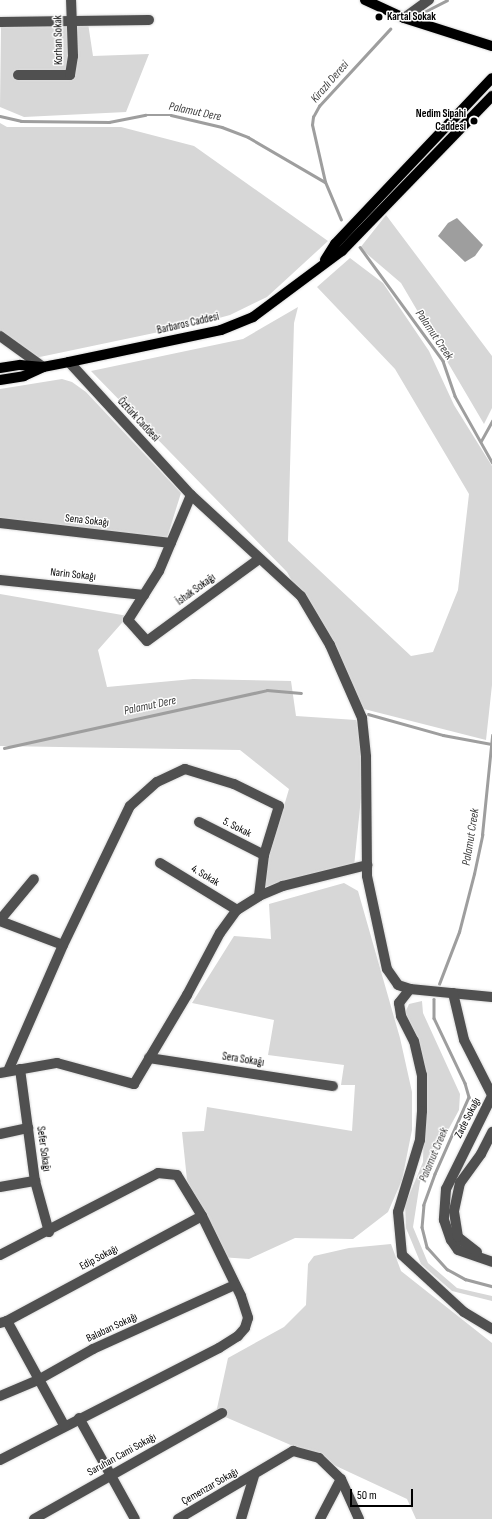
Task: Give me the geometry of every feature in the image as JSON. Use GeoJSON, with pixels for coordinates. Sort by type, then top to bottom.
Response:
{"type":"FeatureCollection","features":[{"type":"Feature","properties":{"kind":"main road"},"geometry":{"type":"LineString","coordinates":[[365,0],[404,18],[492,46]]}},
{"type":"Feature","properties":{"kind":"main road","name":"Barbaros Caddesi"},"geometry":{"type":"LineString","coordinates":[[322,265],[335,244],[492,78]]}},
{"type":"Feature","properties":{"kind":"main road","name":"Barbaros Caddesi"},"geometry":{"type":"LineString","coordinates":[[0,380],[24,376],[43,367],[221,330],[253,317],[342,251],[492,96]]}},
{"type":"Feature","properties":{"kind":"main road","name":"Barbaros Caddesi"},"geometry":{"type":"LineString","coordinates":[[0,368],[20,365],[43,367]]}},
{"type":"Feature","properties":{"kind":"street","name":"Korhan Sokak"},"geometry":{"type":"LineString","coordinates":[[18,75],[70,75],[73,56],[71,0]]}},
{"type":"Feature","properties":{"kind":"street"},"geometry":{"type":"LineString","coordinates":[[404,18],[429,0]]}},
{"type":"Feature","properties":{"kind":"street"},"geometry":{"type":"LineString","coordinates":[[0,22],[149,20]]}},
{"type":"Feature","properties":{"kind":"street"},"geometry":{"type":"LineString","coordinates":[[0,336],[43,367]]}},
{"type":"Feature","properties":{"kind":"street","name":"Öztürk Caddesi"},"geometry":{"type":"LineString","coordinates":[[69,362],[190,495],[300,596],[330,645],[362,718],[366,757],[367,865],[386,969],[398,985],[410,989]]}},
{"type":"Feature","properties":{"kind":"street"},"geometry":{"type":"LineString","coordinates":[[144,595],[159,571],[190,495]]}},
{"type":"Feature","properties":{"kind":"street","name":"Sena Sokağı"},"geometry":{"type":"LineString","coordinates":[[0,524],[171,543]]}},
{"type":"Feature","properties":{"kind":"street","name":"İshak Sokağı"},"geometry":{"type":"LineString","coordinates":[[144,595],[128,620],[147,641],[259,558]]}},
{"type":"Feature","properties":{"kind":"street","name":"Narin Sokağı"},"geometry":{"type":"LineString","coordinates":[[0,580],[144,595]]}},
{"type":"Feature","properties":{"kind":"street"},"geometry":{"type":"LineString","coordinates":[[4,1072],[130,806],[157,782],[186,769],[234,784],[278,806],[264,855],[259,896]]}},
{"type":"Feature","properties":{"kind":"street","name":"5. Sokak"},"geometry":{"type":"LineString","coordinates":[[199,822],[264,855]]}},
{"type":"Feature","properties":{"kind":"street","name":"4. Sokak"},"geometry":{"type":"LineString","coordinates":[[160,863],[238,910]]}},
{"type":"Feature","properties":{"kind":"street"},"geometry":{"type":"LineString","coordinates":[[4,1072],[57,1063],[134,1084],[220,933],[238,910],[259,896],[283,886],[367,865]]}},
{"type":"Feature","properties":{"kind":"street"},"geometry":{"type":"LineString","coordinates":[[34,879],[0,920],[63,945]]}},
{"type":"Feature","properties":{"kind":"street"},"geometry":{"type":"LineString","coordinates":[[492,997],[410,989],[400,1003],[401,1016],[414,1041],[422,1075],[422,1111],[420,1140],[398,1212],[402,1255],[464,1312],[492,1329]]}},
{"type":"Feature","properties":{"kind":"street"},"geometry":{"type":"LineString","coordinates":[[453,993],[455,1011],[464,1040],[492,1096]]}},
{"type":"Feature","properties":{"kind":"street","name":"Sera Sokağı"},"geometry":{"type":"LineString","coordinates":[[149,1058],[333,1086]]}},
{"type":"Feature","properties":{"kind":"street","name":"Sefer Sokağı"},"geometry":{"type":"LineString","coordinates":[[20,1069],[35,1181],[49,1232]]}},
{"type":"Feature","properties":{"kind":"street","name":"Zade Sokağı"},"geometry":{"type":"LineString","coordinates":[[492,1096],[446,1189],[444,1220],[450,1240],[458,1250],[492,1262]]}},
{"type":"Feature","properties":{"kind":"street"},"geometry":{"type":"LineString","coordinates":[[0,1134],[28,1128]]}},
{"type":"Feature","properties":{"kind":"street"},"geometry":{"type":"LineString","coordinates":[[491,1135],[460,1183],[454,1211],[458,1237],[466,1245],[492,1257]]}},
{"type":"Feature","properties":{"kind":"street"},"geometry":{"type":"LineString","coordinates":[[0,1255],[49,1232],[158,1173],[177,1175],[202,1216],[235,1285],[248,1318],[245,1328],[238,1336],[192,1362],[64,1425],[0,1460]]}},
{"type":"Feature","properties":{"kind":"street"},"geometry":{"type":"LineString","coordinates":[[0,1187],[35,1181]]}},
{"type":"Feature","properties":{"kind":"street","name":"Edip Sokağı"},"geometry":{"type":"LineString","coordinates":[[4,1322],[202,1216]]}},
{"type":"Feature","properties":{"kind":"street","name":"Balaban Sokağı"},"geometry":{"type":"LineString","coordinates":[[0,1396],[38,1380],[93,1349],[235,1285]]}},
{"type":"Feature","properties":{"kind":"street"},"geometry":{"type":"LineString","coordinates":[[4,1322],[64,1425]]}},
{"type":"Feature","properties":{"kind":"street","name":"Saruhan Cami Sokağı"},"geometry":{"type":"LineString","coordinates":[[34,1519],[222,1413]]}},
{"type":"Feature","properties":{"kind":"street"},"geometry":{"type":"LineString","coordinates":[[79,1418],[135,1519]]}},
{"type":"Feature","properties":{"kind":"street","name":"Çemenzar Sokağı"},"geometry":{"type":"LineString","coordinates":[[178,1519],[254,1476],[293,1451],[319,1458],[341,1479]]}},
{"type":"Feature","properties":{"kind":"street"},"geometry":{"type":"LineString","coordinates":[[241,1519],[254,1476]]}},
{"type":"Feature","properties":{"kind":"street"},"geometry":{"type":"LineString","coordinates":[[320,1519],[341,1479]]}},
{"type":"Feature","properties":{"kind":"street"},"geometry":{"type":"LineString","coordinates":[[341,1479],[359,1519]]}},
{"type":"Feature","properties":{"kind":"shaded area"},"geometry":{"type":"Polygon","coordinates":[[[88,23],[93,56],[149,54],[126,112],[24,117],[0,107],[1,26],[88,23]]]}},
{"type":"Feature","properties":{"kind":"shaded area"},"geometry":{"type":"Polygon","coordinates":[[[0,123],[7,127],[121,127],[194,146],[328,241],[267,297],[230,315],[197,324],[35,358],[0,333],[0,123]]]}},
{"type":"Feature","properties":{"kind":"shaded area"},"geometry":{"type":"Polygon","coordinates":[[[386,215],[492,356],[492,408],[484,424],[401,283],[360,248],[386,215]]]}},
{"type":"Feature","properties":{"kind":"shaded area"},"geometry":{"type":"Polygon","coordinates":[[[457,218],[483,245],[475,256],[465,262],[438,236],[448,223],[457,218]]]}},
{"type":"Feature","properties":{"kind":"shaded area"},"geometry":{"type":"Polygon","coordinates":[[[350,258],[383,283],[429,351],[454,405],[492,466],[492,685],[486,740],[360,708],[287,572],[91,371],[243,339],[298,307],[294,323],[288,541],[411,656],[433,652],[458,590],[469,494],[395,369],[317,287],[350,258]]]}},
{"type":"Feature","properties":{"kind":"shaded area"},"geometry":{"type":"Polygon","coordinates":[[[62,379],[72,382],[86,392],[181,493],[167,538],[0,519],[0,389],[62,379]]]}},
{"type":"Feature","properties":{"kind":"shaded area"},"geometry":{"type":"Polygon","coordinates":[[[0,594],[128,616],[98,650],[107,687],[193,679],[291,681],[296,716],[356,720],[366,748],[354,867],[343,876],[260,887],[289,789],[240,750],[0,746],[0,594]]]}},
{"type":"Feature","properties":{"kind":"shaded area"},"geometry":{"type":"Polygon","coordinates":[[[344,883],[358,891],[400,1038],[412,1092],[412,1130],[402,1180],[388,1212],[353,1239],[295,1238],[249,1259],[220,1257],[187,1180],[182,1132],[204,1131],[207,1107],[352,1131],[355,1085],[341,1085],[344,1065],[268,1055],[274,1020],[192,1003],[234,936],[271,939],[269,904],[344,883]]]}},
{"type":"Feature","properties":{"kind":"shaded area"},"geometry":{"type":"Polygon","coordinates":[[[422,1001],[423,1013],[460,1094],[459,1110],[420,1182],[413,1227],[428,1263],[457,1288],[492,1296],[492,1301],[452,1291],[421,1264],[406,1228],[405,1205],[423,1162],[425,1065],[405,1013],[409,1004],[422,1001]]]}},
{"type":"Feature","properties":{"kind":"shaded area"},"geometry":{"type":"Polygon","coordinates":[[[391,1244],[401,1271],[492,1343],[492,1519],[416,1519],[407,1499],[293,1446],[216,1413],[228,1358],[284,1327],[306,1305],[308,1264],[314,1256],[349,1248],[391,1244]]]}},
{"type":"Feature","properties":{"kind":"waterway","name":"Kirazlı Deresi"},"geometry":{"type":"LineString","coordinates":[[420,14],[447,0]]}},
{"type":"Feature","properties":{"kind":"waterway","name":"Kirazlı Deresi"},"geometry":{"type":"LineString","coordinates":[[341,220],[325,182],[312,125],[313,117],[319,106],[390,29]]}},
{"type":"Feature","properties":{"kind":"waterway","name":"Palamut Dere"},"geometry":{"type":"LineString","coordinates":[[0,116],[21,121],[109,122],[145,115],[171,115],[222,127],[248,137],[325,182]]}},
{"type":"Feature","properties":{"kind":"waterway","name":"Palamut Creek"},"geometry":{"type":"LineString","coordinates":[[360,247],[443,361],[455,396],[492,462]]}},
{"type":"Feature","properties":{"kind":"waterway"},"geometry":{"type":"LineString","coordinates":[[481,441],[492,421]]}},
{"type":"Feature","properties":{"kind":"waterway","name":"Palamut Dere"},"geometry":{"type":"LineString","coordinates":[[4,748],[267,690],[301,693]]}},
{"type":"Feature","properties":{"kind":"waterway","name":"Palamut Dere"},"geometry":{"type":"LineString","coordinates":[[368,714],[443,735],[491,744]]}},
{"type":"Feature","properties":{"kind":"waterway","name":"Palamut Creek"},"geometry":{"type":"LineString","coordinates":[[439,984],[459,932],[474,874],[482,835],[492,736]]}},
{"type":"Feature","properties":{"kind":"waterway","name":"Palamut Creek"},"geometry":{"type":"LineString","coordinates":[[434,999],[434,1018],[465,1083],[469,1097],[435,1174],[424,1205],[422,1227],[427,1247],[447,1269],[465,1279],[492,1286]]}},
{"type":"Feature","properties":{"kind":"place","name":"Kartal Sokak"},"geometry":{"type":"Point","coordinates":[379,17]}},
{"type":"Feature","properties":{"kind":"place","name":"Nedim Sipahi Caddesi"},"geometry":{"type":"Point","coordinates":[474,121]}}]}
